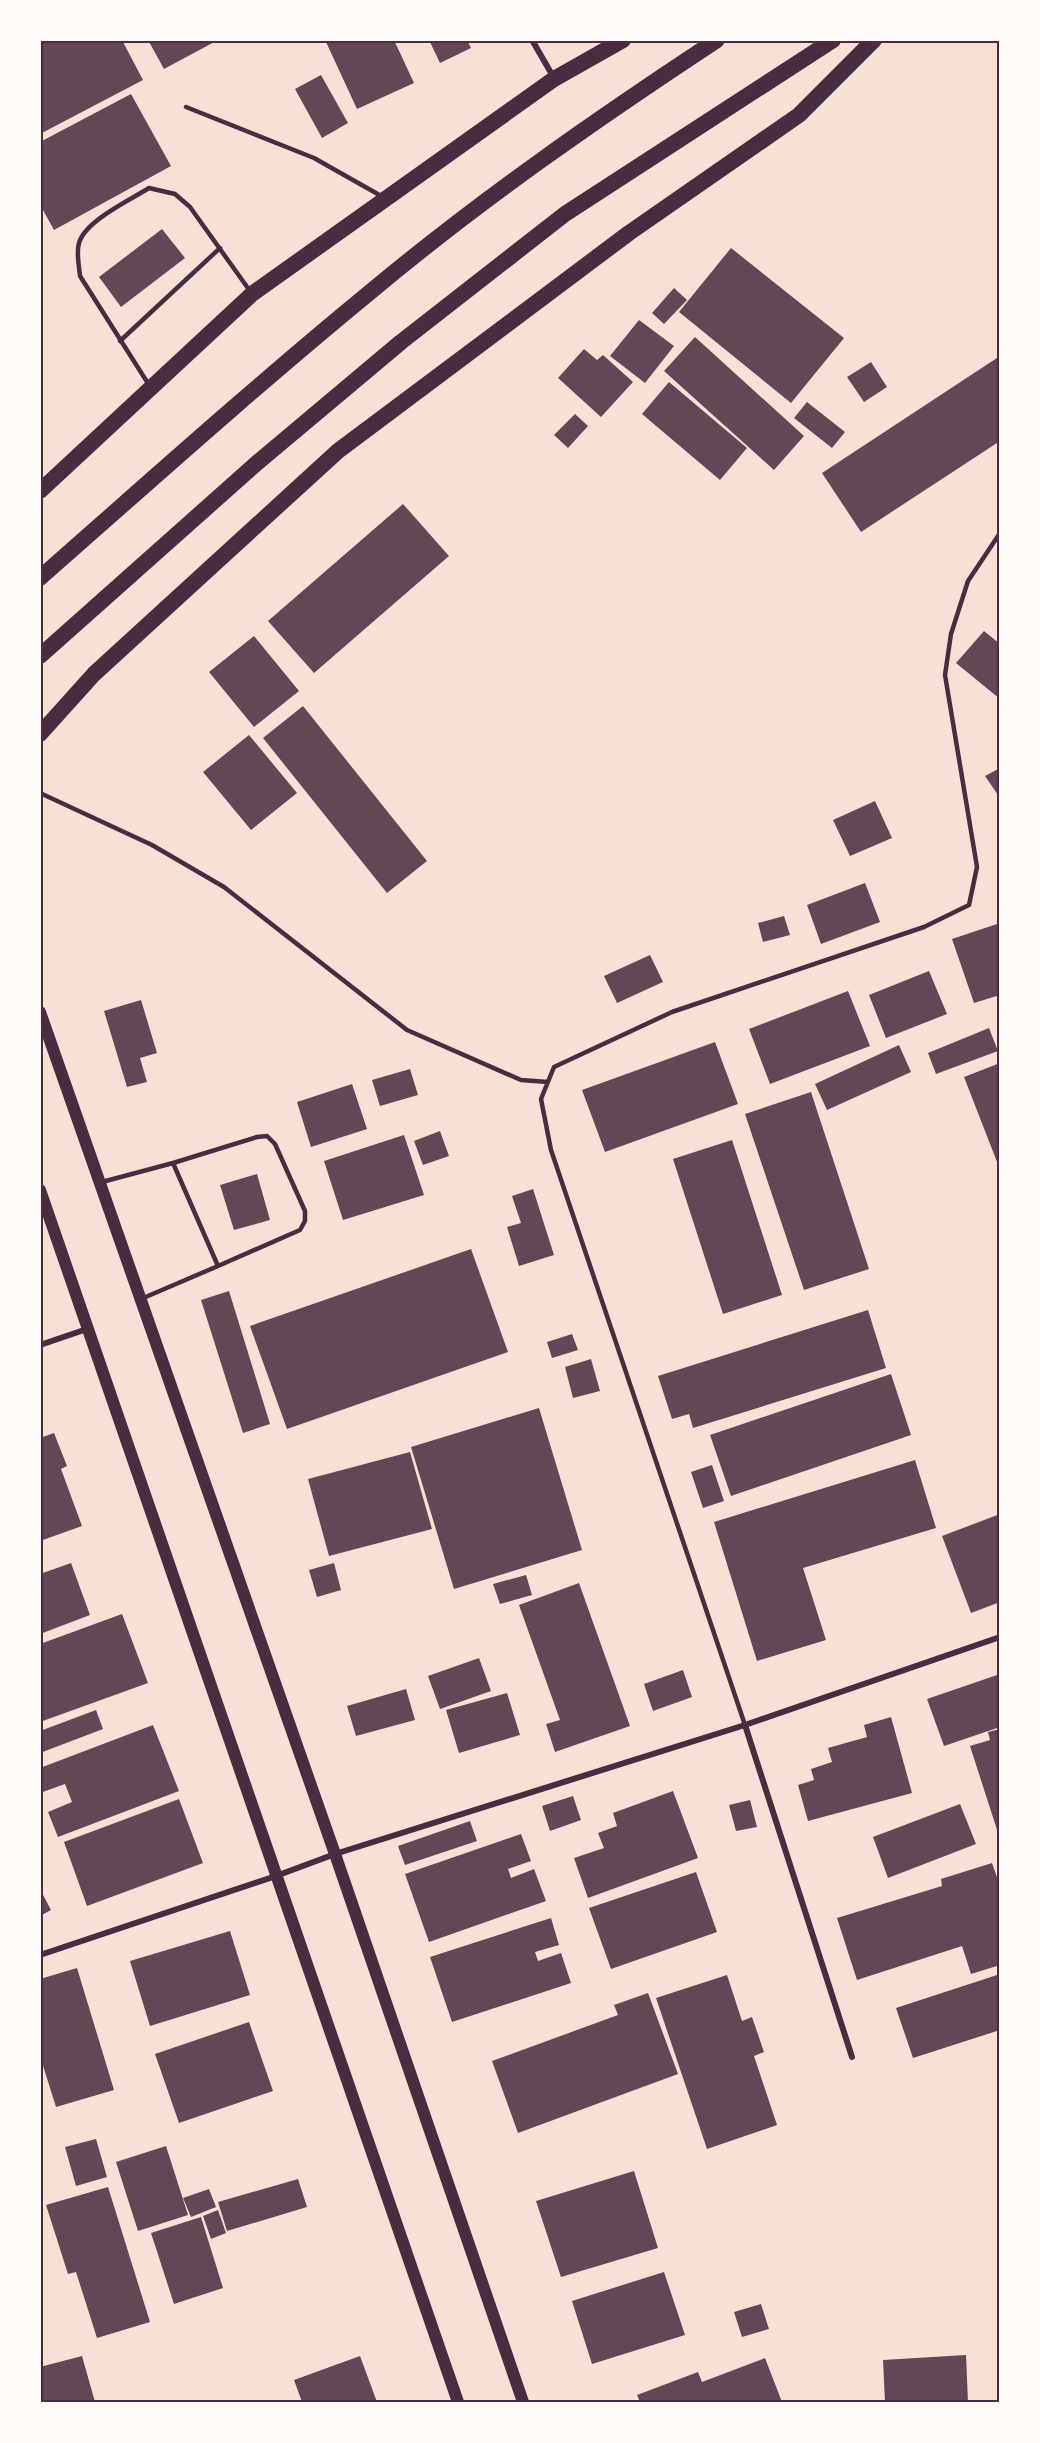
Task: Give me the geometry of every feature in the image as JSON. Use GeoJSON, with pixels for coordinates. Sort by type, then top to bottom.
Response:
{"type":"FeatureCollection","features":[{"type":"Feature","properties":{"kind":"highway"},"geometry":{"type":"LineString","coordinates":[[40,491],[252,294],[554,79],[623,40]]}},
{"type":"Feature","properties":{"kind":"highway"},"geometry":{"type":"LineString","coordinates":[[40,578],[370,291],[533,165],[717,40]]}},
{"type":"Feature","properties":{"kind":"highway"},"geometry":{"type":"LineString","coordinates":[[40,656],[258,462],[401,342],[565,214],[833,40]]}},
{"type":"Feature","properties":{"kind":"highway"},"geometry":{"type":"LineString","coordinates":[[40,734],[94,674],[338,451],[629,233],[799,115],[874,40]]}},
{"type":"Feature","properties":{"kind":"main road"},"geometry":{"type":"LineString","coordinates":[[40,1012],[335,1854],[523,2403]]}},
{"type":"Feature","properties":{"kind":"main road"},"geometry":{"type":"LineString","coordinates":[[40,1190],[458,2403]]}},
{"type":"Feature","properties":{"kind":"street"},"geometry":{"type":"LineString","coordinates":[[532,40],[554,79]]}},
{"type":"Feature","properties":{"kind":"street"},"geometry":{"type":"LineString","coordinates":[[40,1345],[87,1329]]}},
{"type":"Feature","properties":{"kind":"street"},"geometry":{"type":"LineString","coordinates":[[40,1955],[335,1854],[745,1725],[999,1637]]}},
{"type":"Feature","properties":{"kind":"street"},"geometry":{"type":"LineString","coordinates":[[745,1725],[852,2057]]}},
{"type":"Feature","properties":{"kind":"lane"},"geometry":{"type":"LineString","coordinates":[[186,107],[314,158],[386,198]]}},
{"type":"Feature","properties":{"kind":"lane"},"geometry":{"type":"LineString","coordinates":[[151,387],[80,276],[78,255],[80,241],[91,225],[149,188],[175,194],[190,207],[252,294]]}},
{"type":"Feature","properties":{"kind":"lane"},"geometry":{"type":"LineString","coordinates":[[120,341],[220,248]]}},
{"type":"Feature","properties":{"kind":"lane"},"geometry":{"type":"LineString","coordinates":[[745,1725],[551,1150],[542,1099],[554,1067],[672,1012],[924,927],[969,905],[976,867],[945,675],[951,634],[968,581],[999,533]]}},
{"type":"Feature","properties":{"kind":"lane"},"geometry":{"type":"LineString","coordinates":[[40,793],[152,846],[224,887],[407,1030],[521,1080],[548,1082]]}},
{"type":"Feature","properties":{"kind":"lane"},"geometry":{"type":"LineString","coordinates":[[101,1183],[267,1136],[275,1144],[305,1211],[305,1221],[300,1230],[141,1299]]}},
{"type":"Feature","properties":{"kind":"lane"},"geometry":{"type":"LineString","coordinates":[[173,1162],[218,1266]]}},
{"type":"Feature","properties":{"kind":"building"},"geometry":{"type":"Polygon","coordinates":[[[40,40],[122,40],[143,80],[40,134],[40,40]]]}},
{"type":"Feature","properties":{"kind":"building"},"geometry":{"type":"Polygon","coordinates":[[[148,40],[218,40],[164,69],[148,40]]]}},
{"type":"Feature","properties":{"kind":"building"},"geometry":{"type":"Polygon","coordinates":[[[330,40],[394,40],[414,83],[357,109],[326,42],[330,40]]]}},
{"type":"Feature","properties":{"kind":"building"},"geometry":{"type":"Polygon","coordinates":[[[429,40],[467,40],[471,48],[440,63],[429,40]]]}},
{"type":"Feature","properties":{"kind":"building"},"geometry":{"type":"Polygon","coordinates":[[[321,75],[348,123],[322,138],[295,89],[321,75]]]}},
{"type":"Feature","properties":{"kind":"building"},"geometry":{"type":"Polygon","coordinates":[[[131,94],[171,166],[54,230],[43,210],[40,211],[40,142],[131,94]]]}},
{"type":"Feature","properties":{"kind":"building"},"geometry":{"type":"Polygon","coordinates":[[[162,229],[185,258],[121,307],[99,277],[162,229]]]}},
{"type":"Feature","properties":{"kind":"building"},"geometry":{"type":"Polygon","coordinates":[[[731,248],[844,338],[791,403],[679,312],[731,248]]]}},
{"type":"Feature","properties":{"kind":"building"},"geometry":{"type":"Polygon","coordinates":[[[674,288],[687,300],[664,324],[652,313],[674,288]]]}},
{"type":"Feature","properties":{"kind":"building"},"geometry":{"type":"Polygon","coordinates":[[[639,320],[674,346],[645,383],[610,356],[639,320]]]}},
{"type":"Feature","properties":{"kind":"building"},"geometry":{"type":"Polygon","coordinates":[[[695,337],[804,436],[774,470],[664,371],[695,337]]]}},
{"type":"Feature","properties":{"kind":"building"},"geometry":{"type":"Polygon","coordinates":[[[584,349],[597,360],[603,355],[633,382],[601,417],[558,378],[584,349]]]}},
{"type":"Feature","properties":{"kind":"building"},"geometry":{"type":"Polygon","coordinates":[[[1000,356],[1000,441],[861,532],[822,473],[1000,356]]]}},
{"type":"Feature","properties":{"kind":"building"},"geometry":{"type":"Polygon","coordinates":[[[871,362],[887,387],[864,402],[847,377],[871,362]]]}},
{"type":"Feature","properties":{"kind":"building"},"geometry":{"type":"Polygon","coordinates":[[[669,382],[747,448],[720,480],[642,414],[669,382]]]}},
{"type":"Feature","properties":{"kind":"building"},"geometry":{"type":"Polygon","coordinates":[[[807,402],[845,432],[832,448],[794,418],[807,402]]]}},
{"type":"Feature","properties":{"kind":"building"},"geometry":{"type":"Polygon","coordinates":[[[575,414],[588,426],[568,448],[554,435],[575,414]]]}},
{"type":"Feature","properties":{"kind":"building"},"geometry":{"type":"Polygon","coordinates":[[[403,504],[449,556],[314,673],[268,621],[403,504]]]}},
{"type":"Feature","properties":{"kind":"building"},"geometry":{"type":"Polygon","coordinates":[[[984,631],[1000,644],[1000,699],[956,663],[984,631]]]}},
{"type":"Feature","properties":{"kind":"building"},"geometry":{"type":"Polygon","coordinates":[[[254,636],[299,691],[254,727],[209,672],[254,636]]]}},
{"type":"Feature","properties":{"kind":"building"},"geometry":{"type":"Polygon","coordinates":[[[303,706],[427,861],[387,893],[263,738],[303,706]]]}},
{"type":"Feature","properties":{"kind":"building"},"geometry":{"type":"Polygon","coordinates":[[[249,735],[297,793],[251,830],[203,772],[249,735]]]}},
{"type":"Feature","properties":{"kind":"building"},"geometry":{"type":"Polygon","coordinates":[[[1000,768],[1000,798],[985,776],[1000,768]]]}},
{"type":"Feature","properties":{"kind":"building"},"geometry":{"type":"Polygon","coordinates":[[[875,801],[892,838],[850,856],[833,820],[875,801]]]}},
{"type":"Feature","properties":{"kind":"building"},"geometry":{"type":"Polygon","coordinates":[[[865,883],[880,922],[821,944],[807,905],[865,883]]]}},
{"type":"Feature","properties":{"kind":"building"},"geometry":{"type":"Polygon","coordinates":[[[784,916],[790,935],[763,942],[758,923],[784,916]]]}},
{"type":"Feature","properties":{"kind":"building"},"geometry":{"type":"Polygon","coordinates":[[[1000,923],[1000,995],[974,1003],[952,939],[1000,923]]]}},
{"type":"Feature","properties":{"kind":"building"},"geometry":{"type":"Polygon","coordinates":[[[650,955],[663,982],[617,1003],[604,976],[650,955]]]}},
{"type":"Feature","properties":{"kind":"building"},"geometry":{"type":"Polygon","coordinates":[[[929,971],[947,1014],[886,1038],[869,995],[929,971]]]}},
{"type":"Feature","properties":{"kind":"building"},"geometry":{"type":"Polygon","coordinates":[[[848,991],[870,1046],[770,1084],[749,1029],[848,991]]]}},
{"type":"Feature","properties":{"kind":"building"},"geometry":{"type":"Polygon","coordinates":[[[141,1000],[157,1053],[140,1058],[147,1082],[127,1087],[104,1011],[141,1000]]]}},
{"type":"Feature","properties":{"kind":"building"},"geometry":{"type":"Polygon","coordinates":[[[989,1028],[998,1051],[936,1074],[928,1053],[989,1028]]]}},
{"type":"Feature","properties":{"kind":"building"},"geometry":{"type":"Polygon","coordinates":[[[715,1042],[738,1104],[605,1152],[582,1090],[715,1042]]]}},
{"type":"Feature","properties":{"kind":"building"},"geometry":{"type":"Polygon","coordinates":[[[899,1045],[911,1072],[827,1110],[815,1084],[899,1045]]]}},
{"type":"Feature","properties":{"kind":"building"},"geometry":{"type":"Polygon","coordinates":[[[1000,1063],[1000,1167],[999,1167],[964,1077],[1000,1063]]]}},
{"type":"Feature","properties":{"kind":"building"},"geometry":{"type":"Polygon","coordinates":[[[410,1069],[418,1095],[380,1106],[372,1080],[410,1069]]]}},
{"type":"Feature","properties":{"kind":"building"},"geometry":{"type":"Polygon","coordinates":[[[352,1084],[367,1129],[311,1147],[297,1102],[352,1084]]]}},
{"type":"Feature","properties":{"kind":"building"},"geometry":{"type":"Polygon","coordinates":[[[811,1092],[869,1269],[804,1290],[745,1114],[811,1092]]]}},
{"type":"Feature","properties":{"kind":"building"},"geometry":{"type":"Polygon","coordinates":[[[440,1131],[449,1156],[423,1165],[414,1141],[440,1131]]]}},
{"type":"Feature","properties":{"kind":"building"},"geometry":{"type":"Polygon","coordinates":[[[404,1135],[424,1195],[343,1220],[324,1161],[404,1135]]]}},
{"type":"Feature","properties":{"kind":"building"},"geometry":{"type":"Polygon","coordinates":[[[732,1140],[782,1295],[723,1314],[673,1159],[732,1140]]]}},
{"type":"Feature","properties":{"kind":"building"},"geometry":{"type":"Polygon","coordinates":[[[257,1174],[270,1220],[234,1230],[220,1185],[257,1174]]]}},
{"type":"Feature","properties":{"kind":"building"},"geometry":{"type":"Polygon","coordinates":[[[533,1189],[554,1255],[519,1266],[507,1227],[521,1223],[512,1196],[533,1189]]]}},
{"type":"Feature","properties":{"kind":"building"},"geometry":{"type":"Polygon","coordinates":[[[471,1249],[508,1352],[287,1429],[250,1326],[471,1249]]]}},
{"type":"Feature","properties":{"kind":"building"},"geometry":{"type":"Polygon","coordinates":[[[229,1291],[270,1424],[243,1433],[201,1300],[229,1291]]]}},
{"type":"Feature","properties":{"kind":"building"},"geometry":{"type":"Polygon","coordinates":[[[868,1310],[886,1368],[693,1428],[689,1414],[672,1419],[658,1376],[868,1310]]]}},
{"type":"Feature","properties":{"kind":"building"},"geometry":{"type":"Polygon","coordinates":[[[572,1334],[578,1350],[552,1358],[547,1342],[572,1334]]]}},
{"type":"Feature","properties":{"kind":"building"},"geometry":{"type":"Polygon","coordinates":[[[591,1359],[600,1391],[573,1398],[565,1367],[591,1359]]]}},
{"type":"Feature","properties":{"kind":"building"},"geometry":{"type":"Polygon","coordinates":[[[891,1374],[911,1435],[731,1496],[710,1435],[891,1374]]]}},
{"type":"Feature","properties":{"kind":"building"},"geometry":{"type":"Polygon","coordinates":[[[539,1408],[582,1550],[454,1589],[411,1447],[539,1408]]]}},
{"type":"Feature","properties":{"kind":"building"},"geometry":{"type":"Polygon","coordinates":[[[54,1433],[67,1466],[61,1469],[82,1526],[40,1541],[40,1438],[54,1433]]]}},
{"type":"Feature","properties":{"kind":"building"},"geometry":{"type":"Polygon","coordinates":[[[410,1452],[432,1529],[329,1556],[308,1479],[410,1452]]]}},
{"type":"Feature","properties":{"kind":"building"},"geometry":{"type":"Polygon","coordinates":[[[915,1460],[936,1528],[803,1568],[826,1640],[757,1661],[714,1522],[915,1460]]]}},
{"type":"Feature","properties":{"kind":"building"},"geometry":{"type":"Polygon","coordinates":[[[712,1465],[724,1501],[703,1508],[691,1472],[712,1465]]]}},
{"type":"Feature","properties":{"kind":"building"},"geometry":{"type":"Polygon","coordinates":[[[1000,1514],[1000,1602],[971,1613],[942,1536],[1000,1514]]]}},
{"type":"Feature","properties":{"kind":"building"},"geometry":{"type":"Polygon","coordinates":[[[71,1563],[90,1615],[40,1634],[40,1574],[71,1563]]]}},
{"type":"Feature","properties":{"kind":"building"},"geometry":{"type":"Polygon","coordinates":[[[334,1563],[341,1590],[317,1597],[309,1570],[334,1563]]]}},
{"type":"Feature","properties":{"kind":"building"},"geometry":{"type":"Polygon","coordinates":[[[526,1575],[532,1595],[500,1604],[493,1584],[526,1575]]]}},
{"type":"Feature","properties":{"kind":"building"},"geometry":{"type":"Polygon","coordinates":[[[579,1583],[630,1726],[555,1752],[546,1724],[560,1720],[519,1605],[579,1583]]]}},
{"type":"Feature","properties":{"kind":"building"},"geometry":{"type":"Polygon","coordinates":[[[122,1614],[148,1683],[40,1722],[40,1644],[122,1614]]]}},
{"type":"Feature","properties":{"kind":"building"},"geometry":{"type":"Polygon","coordinates":[[[479,1658],[491,1691],[440,1709],[428,1676],[479,1658]]]}},
{"type":"Feature","properties":{"kind":"building"},"geometry":{"type":"Polygon","coordinates":[[[683,1670],[692,1697],[653,1711],[644,1684],[683,1670]]]}},
{"type":"Feature","properties":{"kind":"building"},"geometry":{"type":"Polygon","coordinates":[[[1000,1674],[1000,1727],[944,1746],[927,1699],[1000,1674]]]}},
{"type":"Feature","properties":{"kind":"building"},"geometry":{"type":"Polygon","coordinates":[[[406,1689],[415,1720],[356,1736],[347,1706],[406,1689]]]}},
{"type":"Feature","properties":{"kind":"building"},"geometry":{"type":"Polygon","coordinates":[[[507,1693],[520,1735],[459,1753],[446,1710],[507,1693]]]}},
{"type":"Feature","properties":{"kind":"building"},"geometry":{"type":"Polygon","coordinates":[[[96,1710],[103,1729],[40,1753],[40,1731],[96,1710]]]}},
{"type":"Feature","properties":{"kind":"building"},"geometry":{"type":"Polygon","coordinates":[[[891,1717],[912,1793],[808,1821],[798,1785],[814,1780],[811,1769],[832,1762],[828,1748],[867,1737],[864,1725],[891,1717]]]}},
{"type":"Feature","properties":{"kind":"building"},"geometry":{"type":"Polygon","coordinates":[[[153,1725],[179,1791],[58,1837],[48,1812],[72,1802],[65,1784],[40,1793],[40,1768],[153,1725]]]}},
{"type":"Feature","properties":{"kind":"building"},"geometry":{"type":"Polygon","coordinates":[[[1000,1729],[999,1836],[970,1746],[990,1740],[988,1732],[1000,1729]]]}},
{"type":"Feature","properties":{"kind":"building"},"geometry":{"type":"Polygon","coordinates":[[[673,1791],[698,1858],[588,1898],[574,1858],[604,1848],[598,1833],[617,1826],[613,1813],[673,1791]]]}},
{"type":"Feature","properties":{"kind":"building"},"geometry":{"type":"Polygon","coordinates":[[[573,1796],[581,1820],[550,1831],[542,1806],[573,1796]]]}},
{"type":"Feature","properties":{"kind":"building"},"geometry":{"type":"Polygon","coordinates":[[[179,1799],[203,1863],[87,1906],[64,1842],[179,1799]]]}},
{"type":"Feature","properties":{"kind":"building"},"geometry":{"type":"Polygon","coordinates":[[[750,1800],[757,1827],[736,1831],[729,1805],[750,1800]]]}},
{"type":"Feature","properties":{"kind":"building"},"geometry":{"type":"Polygon","coordinates":[[[960,1804],[976,1844],[888,1878],[873,1837],[960,1804]]]}},
{"type":"Feature","properties":{"kind":"building"},"geometry":{"type":"Polygon","coordinates":[[[470,1821],[477,1841],[405,1865],[398,1846],[470,1821]]]}},
{"type":"Feature","properties":{"kind":"building"},"geometry":{"type":"Polygon","coordinates":[[[521,1834],[531,1861],[508,1869],[511,1878],[534,1869],[546,1901],[429,1942],[405,1874],[521,1834]]]}},
{"type":"Feature","properties":{"kind":"building"},"geometry":{"type":"Polygon","coordinates":[[[992,1863],[1000,1886],[1000,1965],[971,1974],[962,1946],[857,1980],[837,1918],[942,1886],[941,1879],[992,1863]]]}},
{"type":"Feature","properties":{"kind":"building"},"geometry":{"type":"Polygon","coordinates":[[[696,1872],[717,1932],[611,1969],[589,1908],[696,1872]]]}},
{"type":"Feature","properties":{"kind":"building"},"geometry":{"type":"Polygon","coordinates":[[[40,1889],[51,1910],[40,1916],[40,1889]]]}},
{"type":"Feature","properties":{"kind":"building"},"geometry":{"type":"Polygon","coordinates":[[[551,1918],[559,1945],[535,1952],[538,1961],[561,1953],[571,1983],[452,2022],[430,1957],[551,1918]]]}},
{"type":"Feature","properties":{"kind":"building"},"geometry":{"type":"Polygon","coordinates":[[[230,1931],[250,1995],[150,2026],[130,1961],[230,1931]]]}},
{"type":"Feature","properties":{"kind":"building"},"geometry":{"type":"Polygon","coordinates":[[[77,1968],[114,2090],[56,2107],[40,2056],[40,1979],[77,1968]]]}},
{"type":"Feature","properties":{"kind":"building"},"geometry":{"type":"Polygon","coordinates":[[[1000,1974],[1000,2030],[913,2058],[896,2008],[1000,1974]]]}},
{"type":"Feature","properties":{"kind":"building"},"geometry":{"type":"Polygon","coordinates":[[[727,1975],[742,2021],[752,2017],[764,2052],[754,2056],[777,2125],[707,2149],[656,1998],[727,1975]]]}},
{"type":"Feature","properties":{"kind":"building"},"geometry":{"type":"Polygon","coordinates":[[[648,1993],[678,2074],[518,2133],[492,2061],[618,2015],[614,2005],[648,1993]]]}},
{"type":"Feature","properties":{"kind":"building"},"geometry":{"type":"Polygon","coordinates":[[[249,2022],[273,2091],[179,2123],[155,2054],[249,2022]]]}},
{"type":"Feature","properties":{"kind":"building"},"geometry":{"type":"Polygon","coordinates":[[[96,2139],[107,2177],[76,2186],[65,2147],[96,2139]]]}},
{"type":"Feature","properties":{"kind":"building"},"geometry":{"type":"Polygon","coordinates":[[[166,2146],[188,2215],[138,2231],[116,2162],[166,2146]]]}},
{"type":"Feature","properties":{"kind":"building"},"geometry":{"type":"Polygon","coordinates":[[[634,2171],[658,2248],[561,2277],[536,2201],[634,2171]]]}},
{"type":"Feature","properties":{"kind":"building"},"geometry":{"type":"Polygon","coordinates":[[[298,2179],[307,2207],[227,2231],[218,2202],[298,2179]]]}},
{"type":"Feature","properties":{"kind":"building"},"geometry":{"type":"Polygon","coordinates":[[[108,2187],[150,2322],[97,2338],[76,2272],[68,2274],[46,2205],[108,2187]]]}},
{"type":"Feature","properties":{"kind":"building"},"geometry":{"type":"Polygon","coordinates":[[[209,2189],[216,2207],[191,2217],[183,2198],[209,2189]]]}},
{"type":"Feature","properties":{"kind":"building"},"geometry":{"type":"Polygon","coordinates":[[[218,2210],[226,2233],[211,2239],[203,2216],[218,2210]]]}},
{"type":"Feature","properties":{"kind":"building"},"geometry":{"type":"Polygon","coordinates":[[[201,2217],[223,2288],[174,2304],[151,2233],[201,2217]]]}},
{"type":"Feature","properties":{"kind":"building"},"geometry":{"type":"Polygon","coordinates":[[[664,2272],[685,2335],[592,2364],[572,2301],[664,2272]]]}},
{"type":"Feature","properties":{"kind":"building"},"geometry":{"type":"Polygon","coordinates":[[[761,2304],[769,2329],[742,2337],[734,2312],[761,2304]]]}},
{"type":"Feature","properties":{"kind":"building"},"geometry":{"type":"Polygon","coordinates":[[[966,2355],[968,2402],[885,2402],[883,2360],[966,2355]]]}},
{"type":"Feature","properties":{"kind":"building"},"geometry":{"type":"Polygon","coordinates":[[[82,2356],[95,2402],[40,2402],[40,2367],[82,2356]]]}},
{"type":"Feature","properties":{"kind":"building"},"geometry":{"type":"Polygon","coordinates":[[[360,2356],[377,2402],[302,2402],[294,2380],[360,2356]]]}},
{"type":"Feature","properties":{"kind":"building"},"geometry":{"type":"Polygon","coordinates":[[[765,2358],[782,2402],[640,2402],[637,2395],[698,2372],[702,2382],[765,2358]]]}}]}
